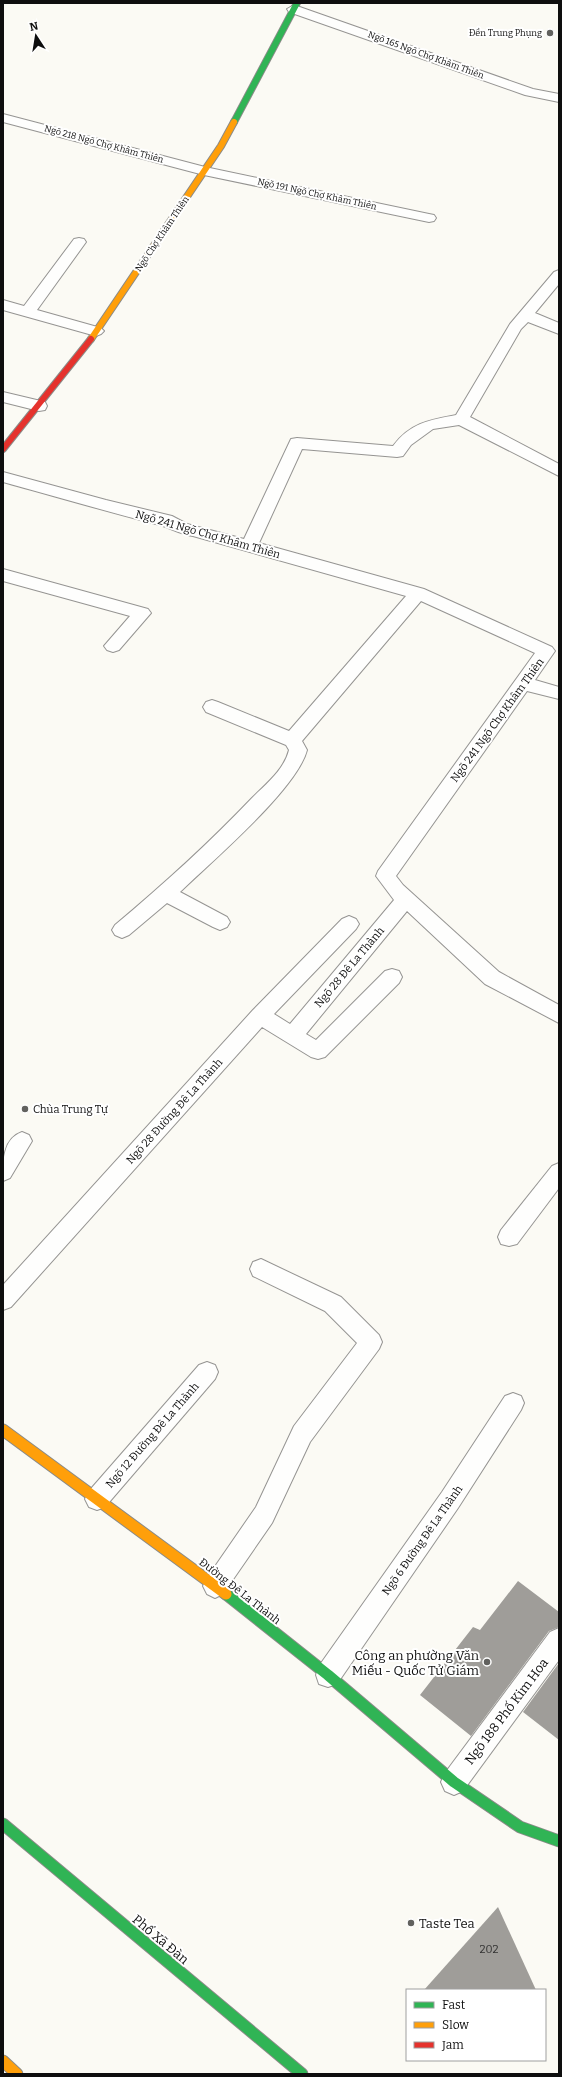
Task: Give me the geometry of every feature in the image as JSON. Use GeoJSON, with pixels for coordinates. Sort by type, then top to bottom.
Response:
{"type":"FeatureCollection","features":[{"type":"Feature","properties":{"kind":"street","name":"Ngõ Chợ Khâm Thiên"},"geometry":{"type":"LineString","coordinates":[[3,449],[39,406],[96,331],[204,171],[224,139],[295,6]]}},
{"type":"Feature","properties":{"kind":"street","name":"Đường Đê La Thành"},"geometry":{"type":"LineString","coordinates":[[3,1430],[214,1586],[328,1675],[454,1782],[520,1827],[559,1841]]}},
{"type":"Feature","properties":{"kind":"street","name":"Phố Xã Đàn"},"geometry":{"type":"LineString","coordinates":[[3,1824],[302,2074]]}},
{"type":"Feature","properties":{"kind":"street"},"geometry":{"type":"LineString","coordinates":[[3,2061],[17,2074]]}},
{"type":"Feature","properties":{"kind":"lane","name":"Ngõ 165 Ngõ Chợ Khâm Thiên"},"geometry":{"type":"LineString","coordinates":[[295,6],[530,92],[559,98]]}},
{"type":"Feature","properties":{"kind":"lane","name":"Ngõ 218 Ngõ Chợ Khâm Thiên"},"geometry":{"type":"LineString","coordinates":[[3,118],[204,171]]}},
{"type":"Feature","properties":{"kind":"lane","name":"Ngõ 191 Ngõ Chợ Khâm Thiên"},"geometry":{"type":"LineString","coordinates":[[204,171],[429,218]]}},
{"type":"Feature","properties":{"kind":"lane"},"geometry":{"type":"LineString","coordinates":[[28,312],[79,242]]}},
{"type":"Feature","properties":{"kind":"lane"},"geometry":{"type":"LineString","coordinates":[[461,419],[515,327],[559,275]]}},
{"type":"Feature","properties":{"kind":"lane"},"geometry":{"type":"LineString","coordinates":[[3,305],[96,331]]}},
{"type":"Feature","properties":{"kind":"lane"},"geometry":{"type":"LineString","coordinates":[[525,315],[559,329]]}},
{"type":"Feature","properties":{"kind":"lane"},"geometry":{"type":"LineString","coordinates":[[3,397],[39,406]]}},
{"type":"Feature","properties":{"kind":"lane"},"geometry":{"type":"LineString","coordinates":[[249,546],[297,442],[397,452],[404,441],[428,425],[461,419],[559,471]]}},
{"type":"Feature","properties":{"kind":"lane","name":"Ngõ 241 Ngõ Chợ Khâm Thiên"},"geometry":{"type":"LineString","coordinates":[[3,478],[92,501],[102,506],[172,522],[188,530],[193,530],[418,593],[546,651],[384,876],[406,899],[492,978],[559,1015]]}},
{"type":"Feature","properties":{"kind":"lane"},"geometry":{"type":"LineString","coordinates":[[3,575],[142,613],[113,646]]}},
{"type":"Feature","properties":{"kind":"lane"},"geometry":{"type":"LineString","coordinates":[[292,740],[418,593]]}},
{"type":"Feature","properties":{"kind":"lane"},"geometry":{"type":"LineString","coordinates":[[523,683],[559,693]]}},
{"type":"Feature","properties":{"kind":"lane"},"geometry":{"type":"LineString","coordinates":[[122,930],[166,893],[244,819],[284,777],[296,758],[298,750],[292,740],[212,708]]}},
{"type":"Feature","properties":{"kind":"lane"},"geometry":{"type":"LineString","coordinates":[[166,893],[220,922]]}},
{"type":"Feature","properties":{"kind":"lane","name":"Ngõ 28 Đê La Thành"},"geometry":{"type":"LineString","coordinates":[[292,1036],[406,899]]}},
{"type":"Feature","properties":{"kind":"lane","name":"Ngõ 28 Đường Đê La Thành"},"geometry":{"type":"LineString","coordinates":[[3,1300],[260,1016],[349,924]]}},
{"type":"Feature","properties":{"kind":"lane"},"geometry":{"type":"LineString","coordinates":[[260,1016],[318,1051],[392,977]]}},
{"type":"Feature","properties":{"kind":"lane"},"geometry":{"type":"LineString","coordinates":[[3,1172],[22,1141]]}},
{"type":"Feature","properties":{"kind":"lane"},"geometry":{"type":"LineString","coordinates":[[509,1237],[559,1172]]}},
{"type":"Feature","properties":{"kind":"lane"},"geometry":{"type":"LineString","coordinates":[[214,1586],[264,1515],[302,1434],[371,1342],[333,1304],[261,1269]]}},
{"type":"Feature","properties":{"kind":"lane","name":"Ngõ 12 Đường Đê La Thành"},"geometry":{"type":"LineString","coordinates":[[97,1499],[207,1372]]}},
{"type":"Feature","properties":{"kind":"lane","name":"Ngõ 6 Đường Đê La Thành"},"geometry":{"type":"LineString","coordinates":[[328,1675],[450,1500],[513,1403]]}},
{"type":"Feature","properties":{"kind":"lane","name":"Ngõ 188 Phố Kim Hoa"},"geometry":{"type":"LineString","coordinates":[[454,1782],[559,1640]]}},
{"type":"Feature","properties":{"kind":"building","name":"Công an phường Văn Miếu - Quốc Tử Giám"},"geometry":{"type":"Polygon","coordinates":[[[518,1581],[559,1612],[559,1627],[549,1631],[471,1736],[420,1695],[473,1627],[480,1630],[518,1581]]]}},
{"type":"Feature","properties":{"kind":"building"},"geometry":{"type":"Polygon","coordinates":[[[559,1663],[559,1740],[523,1712],[559,1663]]]}},
{"type":"Feature","properties":{"kind":"building"},"geometry":{"type":"Polygon","coordinates":[[[498,1907],[536,1989],[425,1989],[498,1907]]]}},
{"type":"Feature","properties":{"kind":"traffic: fast"},"geometry":{"type":"LineString","coordinates":[[234,122],[297,3]]}},
{"type":"Feature","properties":{"kind":"traffic: fast"},"geometry":{"type":"LineString","coordinates":[[226,1594],[328,1675],[454,1782],[520,1827],[559,1841]]}},
{"type":"Feature","properties":{"kind":"traffic: fast"},"geometry":{"type":"LineString","coordinates":[[3,1824],[302,2074]]}},
{"type":"Feature","properties":{"kind":"traffic: slow"},"geometry":{"type":"LineString","coordinates":[[91,339],[221,146],[234,122]]}},
{"type":"Feature","properties":{"kind":"traffic: slow"},"geometry":{"type":"LineString","coordinates":[[3,1430],[226,1594]]}},
{"type":"Feature","properties":{"kind":"traffic: slow"},"geometry":{"type":"LineString","coordinates":[[3,2061],[17,2074]]}},
{"type":"Feature","properties":{"kind":"traffic: jam"},"geometry":{"type":"LineString","coordinates":[[3,449],[91,339]]}},
{"type":"Feature","properties":{"kind":"place","name":"Đền Trung Phụng"},"geometry":{"type":"Point","coordinates":[550,33]}},
{"type":"Feature","properties":{"kind":"place","name":"Chùa Trung Tự"},"geometry":{"type":"Point","coordinates":[25,1109]}},
{"type":"Feature","properties":{"kind":"place","name":"Công an phường Văn Miếu - Quốc Tử Giám"},"geometry":{"type":"Point","coordinates":[487,1662]}},
{"type":"Feature","properties":{"kind":"place","name":"Taste Tea"},"geometry":{"type":"Point","coordinates":[411,1923]}}]}
